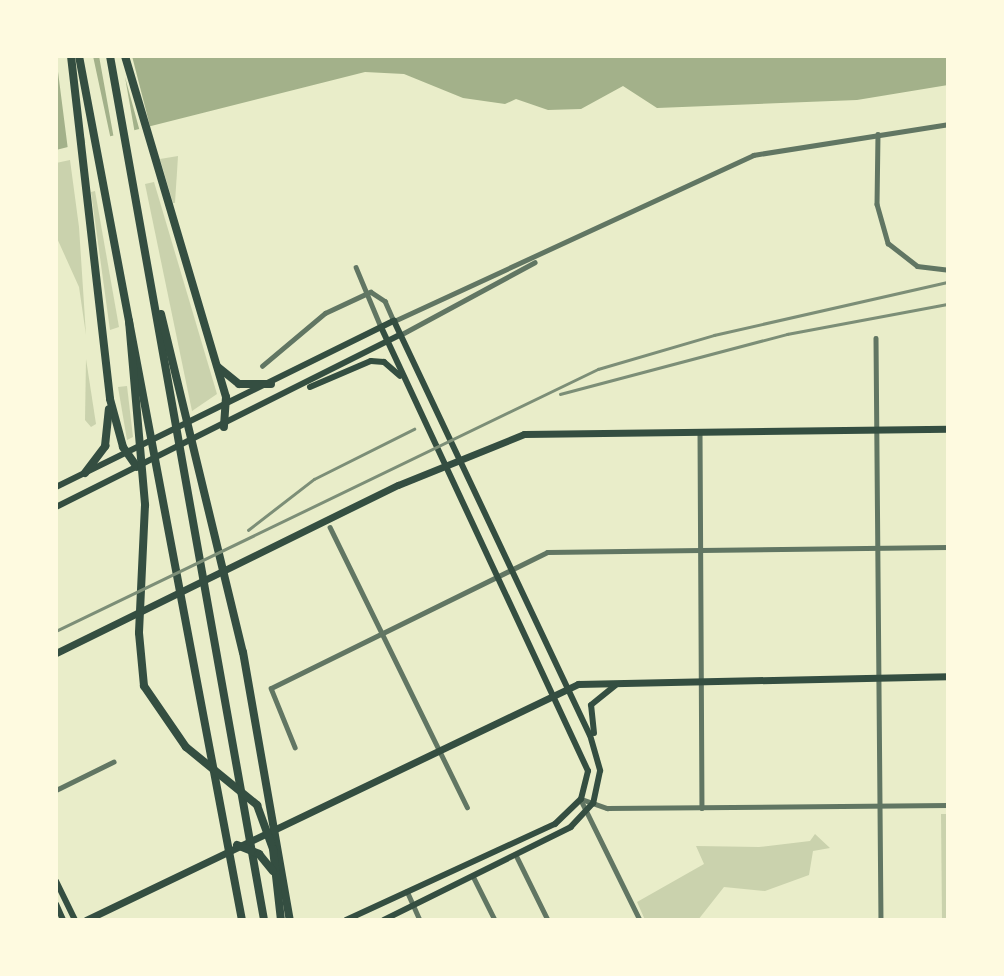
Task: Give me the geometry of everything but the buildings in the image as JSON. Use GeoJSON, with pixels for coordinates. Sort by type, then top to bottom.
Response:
{"type":"FeatureCollection","features":[{"type":"Feature","properties":{"kind":"highway"},"geometry":{"type":"LineString","coordinates":[[71,56],[110,399],[126,453],[137,467]]}},
{"type":"Feature","properties":{"kind":"highway"},"geometry":{"type":"LineString","coordinates":[[79,56],[106,174],[242,920]]}},
{"type":"Feature","properties":{"kind":"highway"},"geometry":{"type":"LineString","coordinates":[[110,56],[264,920]]}},
{"type":"Feature","properties":{"kind":"highway"},"geometry":{"type":"LineString","coordinates":[[125,56],[227,405],[224,427]]}},
{"type":"Feature","properties":{"kind":"highway"},"geometry":{"type":"LineString","coordinates":[[155,298],[172,350],[243,652],[278,826],[290,920]]}},
{"type":"Feature","properties":{"kind":"highway"},"geometry":{"type":"LineString","coordinates":[[129,304],[131,368],[145,505],[139,633],[144,686],[158,714],[186,747],[249,794],[268,831],[281,920]]}},
{"type":"Feature","properties":{"kind":"highway"},"geometry":{"type":"LineString","coordinates":[[216,365],[239,384],[271,384]]}},
{"type":"Feature","properties":{"kind":"highway"},"geometry":{"type":"LineString","coordinates":[[85,473],[106,442],[110,399]]}},
{"type":"Feature","properties":{"kind":"highway"},"geometry":{"type":"LineString","coordinates":[[237,845],[259,854],[276,876]]}},
{"type":"Feature","properties":{"kind":"highway"},"geometry":{"type":"LineString","coordinates":[[289,901],[298,920]]}},
{"type":"Feature","properties":{"kind":"main road"},"geometry":{"type":"LineString","coordinates":[[56,486],[271,384],[394,321],[462,460],[509,570],[600,759]]}},
{"type":"Feature","properties":{"kind":"main road"},"geometry":{"type":"LineString","coordinates":[[345,920],[555,824],[581,799],[587,763],[496,576],[381,328]]}},
{"type":"Feature","properties":{"kind":"main road"},"geometry":{"type":"LineString","coordinates":[[56,507],[293,393],[400,335]]}},
{"type":"Feature","properties":{"kind":"main road"},"geometry":{"type":"LineString","coordinates":[[293,393],[371,361],[390,366],[410,393]]}},
{"type":"Feature","properties":{"kind":"main road"},"geometry":{"type":"LineString","coordinates":[[56,653],[446,467],[524,434],[948,429]]}},
{"type":"Feature","properties":{"kind":"main road"},"geometry":{"type":"LineString","coordinates":[[86,920],[438,747],[567,688],[658,679],[948,676]]}},
{"type":"Feature","properties":{"kind":"main road"},"geometry":{"type":"LineString","coordinates":[[384,920],[571,827],[593,803],[600,759],[589,713],[594,699],[612,686],[658,679]]}},
{"type":"Feature","properties":{"kind":"main road"},"geometry":{"type":"LineString","coordinates":[[56,881],[75,920]]}},
{"type":"Feature","properties":{"kind":"main road"},"geometry":{"type":"LineString","coordinates":[[56,904],[63,920]]}},
{"type":"Feature","properties":{"kind":"street"},"geometry":{"type":"LineString","coordinates":[[400,335],[540,258],[742,159],[948,124]]}},
{"type":"Feature","properties":{"kind":"street"},"geometry":{"type":"LineString","coordinates":[[878,134],[877,204],[888,243],[917,266],[948,270]]}},
{"type":"Feature","properties":{"kind":"street"},"geometry":{"type":"LineString","coordinates":[[370,292],[384,301],[394,321],[540,258]]}},
{"type":"Feature","properties":{"kind":"street"},"geometry":{"type":"LineString","coordinates":[[356,267],[370,292],[381,328]]}},
{"type":"Feature","properties":{"kind":"street"},"geometry":{"type":"LineString","coordinates":[[262,366],[325,313],[370,292]]}},
{"type":"Feature","properties":{"kind":"street"},"geometry":{"type":"LineString","coordinates":[[876,338],[881,920]]}},
{"type":"Feature","properties":{"kind":"street"},"geometry":{"type":"LineString","coordinates":[[700,431],[702,808]]}},
{"type":"Feature","properties":{"kind":"street"},"geometry":{"type":"LineString","coordinates":[[330,527],[467,807]]}},
{"type":"Feature","properties":{"kind":"street"},"geometry":{"type":"LineString","coordinates":[[295,747],[271,688],[496,576],[551,552],[948,547]]}},
{"type":"Feature","properties":{"kind":"street"},"geometry":{"type":"LineString","coordinates":[[56,790],[113,762]]}},
{"type":"Feature","properties":{"kind":"street"},"geometry":{"type":"LineString","coordinates":[[581,799],[593,803],[702,808],[948,805]]}},
{"type":"Feature","properties":{"kind":"street"},"geometry":{"type":"LineString","coordinates":[[581,799],[640,920]]}},
{"type":"Feature","properties":{"kind":"street"},"geometry":{"type":"LineString","coordinates":[[516,855],[548,920]]}},
{"type":"Feature","properties":{"kind":"street"},"geometry":{"type":"LineString","coordinates":[[473,876],[495,920]]}},
{"type":"Feature","properties":{"kind":"street"},"geometry":{"type":"LineString","coordinates":[[406,891],[420,920]]}},
{"type":"Feature","properties":{"kind":"shaded area"},"geometry":{"type":"Polygon","coordinates":[[[56,56],[948,56],[948,85],[857,100],[657,108],[623,86],[581,109],[548,110],[516,99],[505,104],[463,98],[404,74],[365,72],[56,150],[56,56]]]}},
{"type":"Feature","properties":{"kind":"shaded area"},"geometry":{"type":"Polygon","coordinates":[[[178,156],[175,203],[173,203],[160,159],[178,156]]]}},
{"type":"Feature","properties":{"kind":"shaded area"},"geometry":{"type":"Polygon","coordinates":[[[70,160],[79,227],[86,335],[79,287],[56,236],[56,163],[70,160]]]}},
{"type":"Feature","properties":{"kind":"shaded area"},"geometry":{"type":"Polygon","coordinates":[[[154,182],[217,394],[192,411],[145,184],[154,182]]]}},
{"type":"Feature","properties":{"kind":"shaded area"},"geometry":{"type":"Polygon","coordinates":[[[95,191],[119,327],[110,330],[91,192],[95,191]]]}},
{"type":"Feature","properties":{"kind":"shaded area"},"geometry":{"type":"Polygon","coordinates":[[[86,359],[96,424],[91,427],[85,420],[86,359]]]}},
{"type":"Feature","properties":{"kind":"shaded area"},"geometry":{"type":"Polygon","coordinates":[[[127,386],[133,437],[127,440],[118,387],[127,386]]]}},
{"type":"Feature","properties":{"kind":"shaded area"},"geometry":{"type":"Polygon","coordinates":[[[941,814],[948,814],[946,920],[942,920],[941,814]]]}},
{"type":"Feature","properties":{"kind":"shaded area"},"geometry":{"type":"Polygon","coordinates":[[[815,834],[830,848],[813,851],[809,875],[765,891],[724,887],[698,920],[645,920],[637,902],[704,864],[696,846],[759,847],[810,841],[815,834]]]}},
{"type":"Feature","properties":{"kind":"pier"},"geometry":{"type":"Polygon","coordinates":[[[56,56],[93,56],[111,140],[86,146],[84,137],[84,146],[68,150],[56,56]]]}},
{"type":"Feature","properties":{"kind":"pier"},"geometry":{"type":"Polygon","coordinates":[[[99,56],[132,56],[151,130],[140,132],[125,77],[135,134],[114,139],[99,56]]]}},
{"type":"Feature","properties":{"kind":"railway"},"geometry":{"type":"LineString","coordinates":[[56,631],[598,369],[714,335],[948,282]]}},
{"type":"Feature","properties":{"kind":"railway"},"geometry":{"type":"LineString","coordinates":[[560,394],[787,334],[948,304]]}},
{"type":"Feature","properties":{"kind":"railway"},"geometry":{"type":"LineString","coordinates":[[248,530],[314,479],[414,429]]}}]}
